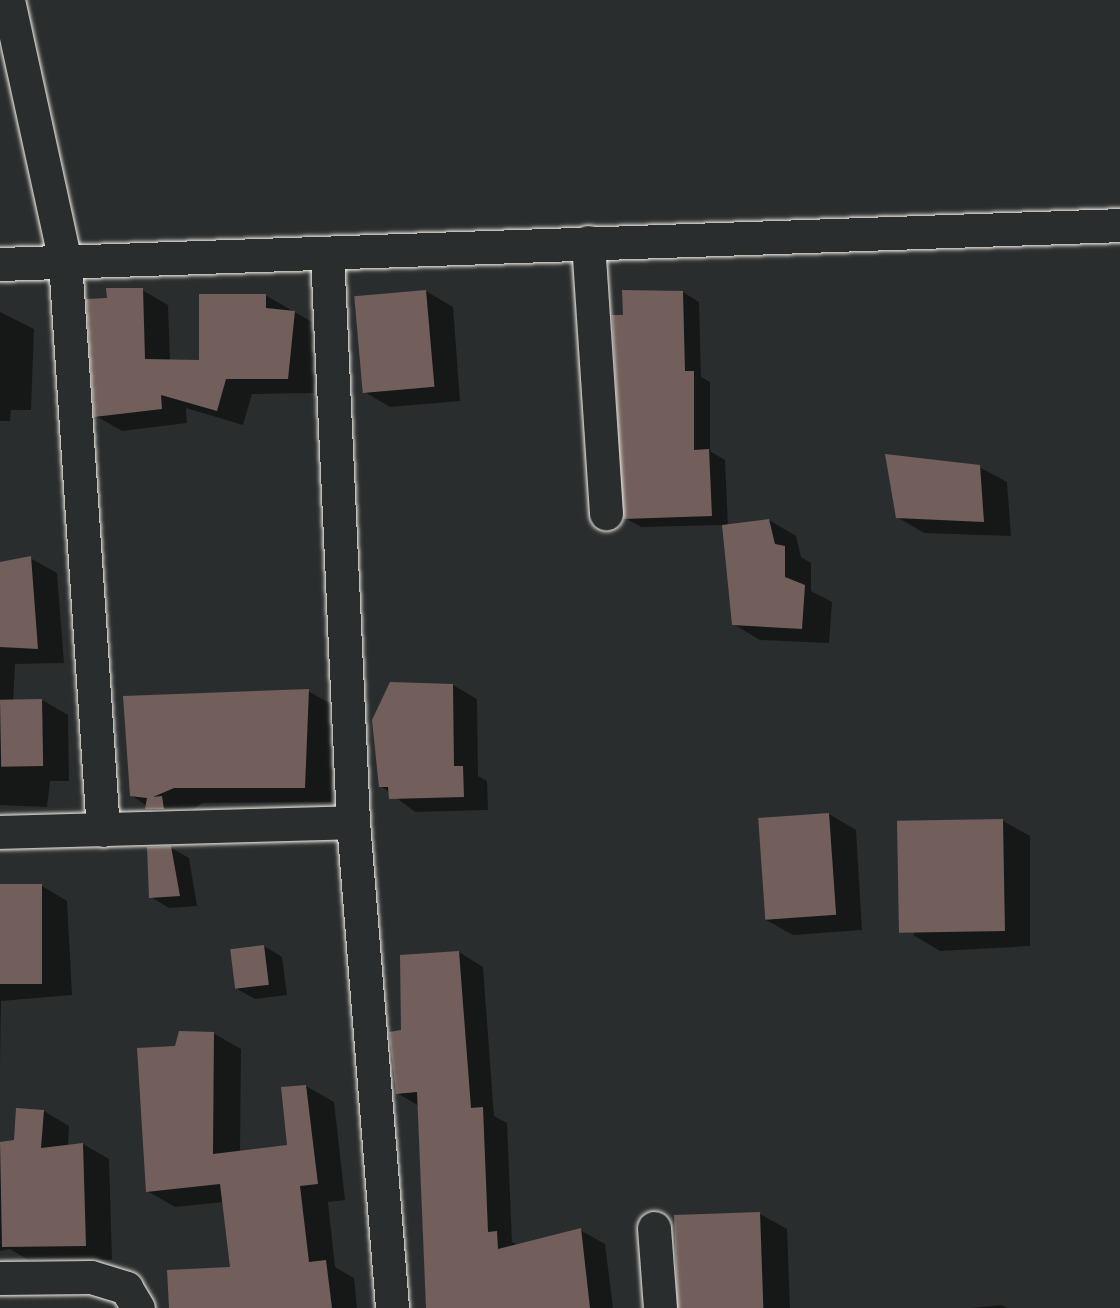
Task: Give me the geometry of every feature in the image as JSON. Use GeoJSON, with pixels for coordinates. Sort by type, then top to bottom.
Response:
{"type":"FeatureCollection","features":[{"type":"Feature","properties":{"kind":"street"},"geometry":{"type":"LineString","coordinates":[[8,0],[65,261],[103,830]]}},
{"type":"Feature","properties":{"kind":"street"},"geometry":{"type":"LineString","coordinates":[[0,264],[1120,225]]}},
{"type":"Feature","properties":{"kind":"street"},"geometry":{"type":"LineString","coordinates":[[588,242],[606,513]]}},
{"type":"Feature","properties":{"kind":"street"},"geometry":{"type":"LineString","coordinates":[[327,253],[353,822],[392,1308]]}},
{"type":"Feature","properties":{"kind":"street"},"geometry":{"type":"LineString","coordinates":[[0,832],[353,822]]}},
{"type":"Feature","properties":{"kind":"street"},"geometry":{"type":"LineString","coordinates":[[654,1228],[660,1308]]}},
{"type":"Feature","properties":{"kind":"street"},"geometry":{"type":"LineString","coordinates":[[0,1278],[91,1277],[126,1288],[138,1308]]}},
{"type":"Feature","properties":{"kind":"building"},"geometry":{"type":"Polygon","coordinates":[[[106,288],[143,288],[145,359],[199,360],[199,294],[266,294],[266,308],[295,311],[288,379],[226,379],[217,411],[161,395],[162,409],[94,417],[86,299],[107,298],[106,288]]]}},
{"type":"Feature","properties":{"kind":"building"},"geometry":{"type":"Polygon","coordinates":[[[426,290],[434,387],[363,393],[354,296],[426,290]]]}},
{"type":"Feature","properties":{"kind":"building"},"geometry":{"type":"Polygon","coordinates":[[[622,290],[683,291],[685,371],[694,371],[694,450],[709,449],[712,516],[623,519],[612,315],[623,315],[622,290]]]}},
{"type":"Feature","properties":{"kind":"building"},"geometry":{"type":"Polygon","coordinates":[[[885,454],[980,465],[984,522],[896,518],[885,454]]]}},
{"type":"Feature","properties":{"kind":"building"},"geometry":{"type":"Polygon","coordinates":[[[769,519],[775,544],[785,546],[785,577],[805,585],[802,629],[732,625],[722,525],[769,519]]]}},
{"type":"Feature","properties":{"kind":"building"},"geometry":{"type":"Polygon","coordinates":[[[31,556],[38,649],[0,647],[0,562],[31,556]]]}},
{"type":"Feature","properties":{"kind":"building"},"geometry":{"type":"Polygon","coordinates":[[[390,682],[453,684],[454,766],[463,766],[464,797],[389,799],[388,787],[379,787],[372,720],[390,682]]]}},
{"type":"Feature","properties":{"kind":"building"},"geometry":{"type":"Polygon","coordinates":[[[309,689],[305,788],[174,788],[153,797],[162,796],[164,809],[145,809],[147,798],[130,796],[123,696],[309,689]]]}},
{"type":"Feature","properties":{"kind":"building"},"geometry":{"type":"Polygon","coordinates":[[[42,699],[43,766],[1,767],[0,700],[42,699]]]}},
{"type":"Feature","properties":{"kind":"building"},"geometry":{"type":"Polygon","coordinates":[[[829,813],[836,915],[765,920],[758,818],[829,813]]]}},
{"type":"Feature","properties":{"kind":"building"},"geometry":{"type":"Polygon","coordinates":[[[1003,819],[1005,931],[899,933],[897,821],[1003,819]]]}},
{"type":"Feature","properties":{"kind":"building"},"geometry":{"type":"Polygon","coordinates":[[[171,846],[180,896],[149,898],[147,847],[171,846]]]}},
{"type":"Feature","properties":{"kind":"building"},"geometry":{"type":"Polygon","coordinates":[[[0,884],[42,884],[42,984],[0,984],[0,884]]]}},
{"type":"Feature","properties":{"kind":"building"},"geometry":{"type":"Polygon","coordinates":[[[264,945],[269,985],[235,989],[230,949],[264,945]]]}},
{"type":"Feature","properties":{"kind":"building"},"geometry":{"type":"Polygon","coordinates":[[[459,951],[471,1108],[483,1107],[488,1232],[497,1231],[498,1249],[581,1228],[590,1308],[426,1308],[417,1092],[396,1094],[389,1032],[401,1030],[400,955],[459,951]]]}},
{"type":"Feature","properties":{"kind":"building"},"geometry":{"type":"Polygon","coordinates":[[[179,1031],[214,1032],[213,1154],[287,1145],[281,1087],[306,1085],[318,1184],[300,1186],[309,1262],[326,1260],[332,1308],[169,1308],[167,1270],[230,1267],[220,1184],[146,1192],[137,1048],[175,1046],[179,1031]]]}},
{"type":"Feature","properties":{"kind":"building"},"geometry":{"type":"Polygon","coordinates":[[[16,1108],[44,1110],[41,1148],[83,1143],[86,1246],[2,1247],[0,1142],[14,1140],[16,1108]]]}},
{"type":"Feature","properties":{"kind":"building"},"geometry":{"type":"Polygon","coordinates":[[[760,1212],[763,1308],[677,1308],[674,1215],[760,1212]]]}}]}
